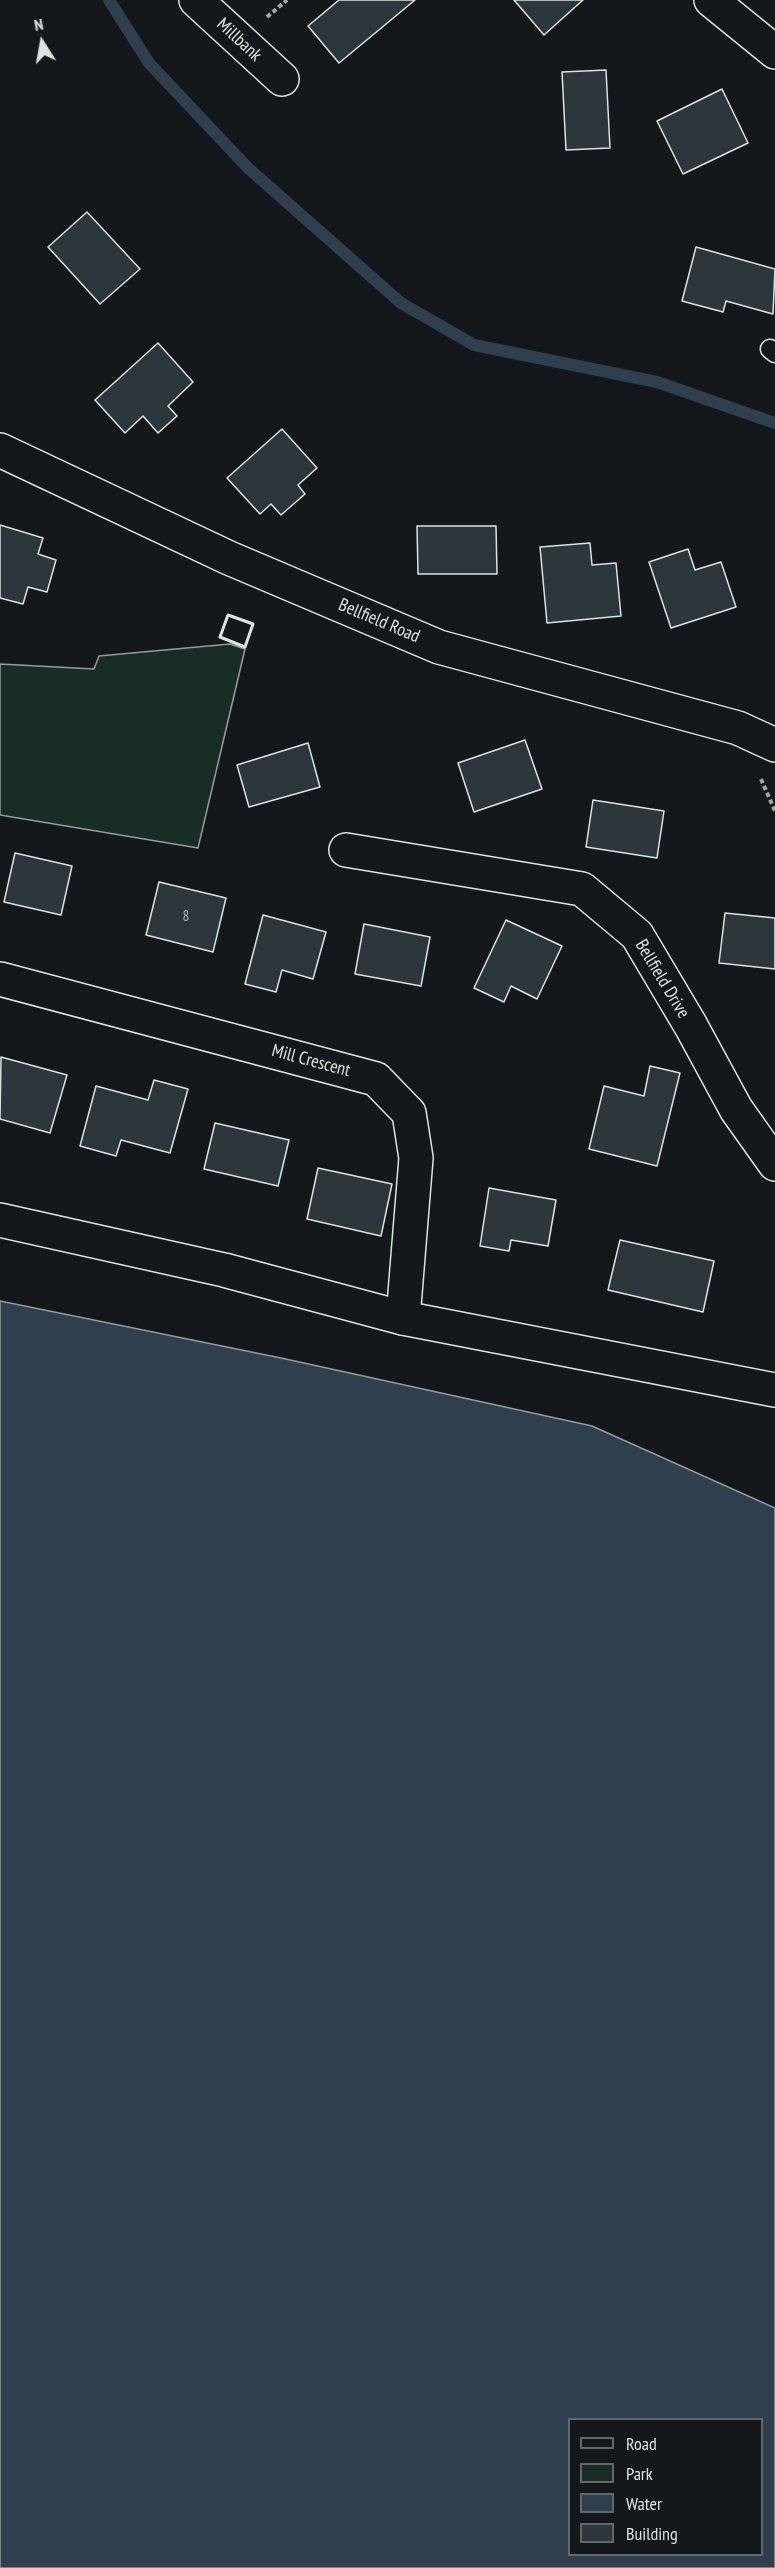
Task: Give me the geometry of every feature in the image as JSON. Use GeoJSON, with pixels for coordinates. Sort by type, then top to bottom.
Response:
{"type":"FeatureCollection","features":[{"type":"Feature","properties":{"kind":"street","name":"Millbank"},"geometry":{"type":"LineString","coordinates":[[196,0],[282,79]]}},
{"type":"Feature","properties":{"kind":"street"},"geometry":{"type":"LineString","coordinates":[[711,0],[775,52]]}},
{"type":"Feature","properties":{"kind":"street","name":"Bellfield Road"},"geometry":{"type":"LineString","coordinates":[[0,450],[229,558],[439,647],[738,728],[775,745]]}},
{"type":"Feature","properties":{"kind":"street","name":"Bellfield Drive"},"geometry":{"type":"LineString","coordinates":[[346,850],[582,889],[637,936],[691,1026],[736,1109],[775,1164]]}},
{"type":"Feature","properties":{"kind":"street","name":"Mill Crescent"},"geometry":{"type":"LineString","coordinates":[[0,979],[376,1079],[409,1113],[416,1158],[403,1318]]}},
{"type":"Feature","properties":{"kind":"street"},"geometry":{"type":"LineString","coordinates":[[0,1220],[224,1270],[403,1318],[775,1390]]}},
{"type":"Feature","properties":{"kind":"green space"},"geometry":{"type":"Polygon","coordinates":[[[230,644],[245,649],[198,848],[0,815],[0,664],[94,669],[99,656],[230,644]]]}},
{"type":"Feature","properties":{"kind":"water"},"geometry":{"type":"Polygon","coordinates":[[[0,1301],[281,1358],[592,1426],[775,1508],[775,2568],[0,2568],[0,1301]]]}},
{"type":"Feature","properties":{"kind":"building"},"geometry":{"type":"Polygon","coordinates":[[[339,0],[415,0],[339,63],[308,26],[339,0]]]}},
{"type":"Feature","properties":{"kind":"building"},"geometry":{"type":"Polygon","coordinates":[[[514,0],[583,0],[544,35],[514,0]]]}},
{"type":"Feature","properties":{"kind":"building"},"geometry":{"type":"Polygon","coordinates":[[[606,70],[610,148],[566,150],[562,72],[606,70]]]}},
{"type":"Feature","properties":{"kind":"building"},"geometry":{"type":"Polygon","coordinates":[[[722,89],[748,143],[683,174],[657,121],[722,89]]]}},
{"type":"Feature","properties":{"kind":"building"},"geometry":{"type":"Polygon","coordinates":[[[87,212],[140,269],[100,304],[48,247],[87,212]]]}},
{"type":"Feature","properties":{"kind":"building"},"geometry":{"type":"Polygon","coordinates":[[[696,247],[775,269],[773,314],[726,301],[723,312],[682,301],[696,247]]]}},
{"type":"Feature","properties":{"kind":"building"},"geometry":{"type":"Polygon","coordinates":[[[158,343],[193,382],[168,406],[177,416],[158,433],[143,416],[125,433],[95,400],[158,343]]]}},
{"type":"Feature","properties":{"kind":"building"},"geometry":{"type":"Polygon","coordinates":[[[282,429],[317,468],[298,485],[305,494],[281,515],[271,504],[260,514],[227,478],[282,429]]]}},
{"type":"Feature","properties":{"kind":"building"},"geometry":{"type":"Polygon","coordinates":[[[0,525],[43,538],[38,554],[56,560],[47,592],[28,587],[23,604],[0,598],[0,525]]]}},
{"type":"Feature","properties":{"kind":"building"},"geometry":{"type":"Polygon","coordinates":[[[417,526],[496,526],[497,574],[418,574],[417,526]]]}},
{"type":"Feature","properties":{"kind":"building"},"geometry":{"type":"Polygon","coordinates":[[[590,543],[592,565],[616,563],[621,616],[547,623],[540,547],[590,543]]]}},
{"type":"Feature","properties":{"kind":"building"},"geometry":{"type":"Polygon","coordinates":[[[688,549],[695,570],[721,562],[736,607],[671,628],[649,562],[688,549]]]}},
{"type":"Feature","properties":{"kind":"building"},"geometry":{"type":"Polygon","coordinates":[[[525,740],[542,789],[474,812],[458,763],[525,740]]]}},
{"type":"Feature","properties":{"kind":"building"},"geometry":{"type":"Polygon","coordinates":[[[308,743],[320,787],[249,807],[237,765],[308,743]]]}},
{"type":"Feature","properties":{"kind":"building"},"geometry":{"type":"Polygon","coordinates":[[[593,800],[664,811],[657,858],[586,847],[593,800]]]}},
{"type":"Feature","properties":{"kind":"building"},"geometry":{"type":"Polygon","coordinates":[[[15,853],[72,866],[61,915],[4,902],[15,853]]]}},
{"type":"Feature","properties":{"kind":"building"},"geometry":{"type":"Polygon","coordinates":[[[159,882],[226,898],[213,952],[146,935],[159,882]]]}},
{"type":"Feature","properties":{"kind":"building"},"geometry":{"type":"Polygon","coordinates":[[[725,913],[775,918],[775,969],[719,963],[725,913]]]}},
{"type":"Feature","properties":{"kind":"building"},"geometry":{"type":"Polygon","coordinates":[[[263,915],[326,932],[313,979],[282,970],[276,992],[245,984],[263,915]]]}},
{"type":"Feature","properties":{"kind":"building"},"geometry":{"type":"Polygon","coordinates":[[[506,920],[562,946],[537,999],[511,986],[504,1002],[474,988],[506,920]]]}},
{"type":"Feature","properties":{"kind":"building"},"geometry":{"type":"Polygon","coordinates":[[[364,924],[430,937],[421,986],[355,974],[364,924]]]}},
{"type":"Feature","properties":{"kind":"building"},"geometry":{"type":"Polygon","coordinates":[[[1,1057],[67,1075],[50,1133],[0,1119],[1,1057]]]}},
{"type":"Feature","properties":{"kind":"building"},"geometry":{"type":"Polygon","coordinates":[[[650,1066],[680,1073],[657,1166],[589,1149],[604,1086],[644,1096],[650,1066]]]}},
{"type":"Feature","properties":{"kind":"building"},"geometry":{"type":"Polygon","coordinates":[[[154,1080],[188,1089],[170,1153],[121,1140],[116,1156],[80,1146],[96,1086],[148,1100],[154,1080]]]}},
{"type":"Feature","properties":{"kind":"building"},"geometry":{"type":"Polygon","coordinates":[[[215,1123],[289,1140],[278,1186],[204,1169],[215,1123]]]}},
{"type":"Feature","properties":{"kind":"building"},"geometry":{"type":"Polygon","coordinates":[[[318,1168],[392,1184],[381,1236],[307,1219],[318,1168]]]}},
{"type":"Feature","properties":{"kind":"building"},"geometry":{"type":"Polygon","coordinates":[[[489,1188],[556,1200],[548,1246],[511,1240],[509,1251],[480,1246],[489,1188]]]}},
{"type":"Feature","properties":{"kind":"building"},"geometry":{"type":"Polygon","coordinates":[[[620,1240],[714,1261],[703,1312],[608,1290],[620,1240]]]}},
{"type":"Feature","properties":{"kind":"waterway"},"geometry":{"type":"LineString","coordinates":[[109,0],[149,63],[248,168],[401,303],[474,345],[657,382],[775,423]]}},
{"type":"Feature","properties":{"kind":"wall"},"geometry":{"type":"LineString","coordinates":[[228,615],[253,624],[245,647],[220,637],[228,615]]}}]}
